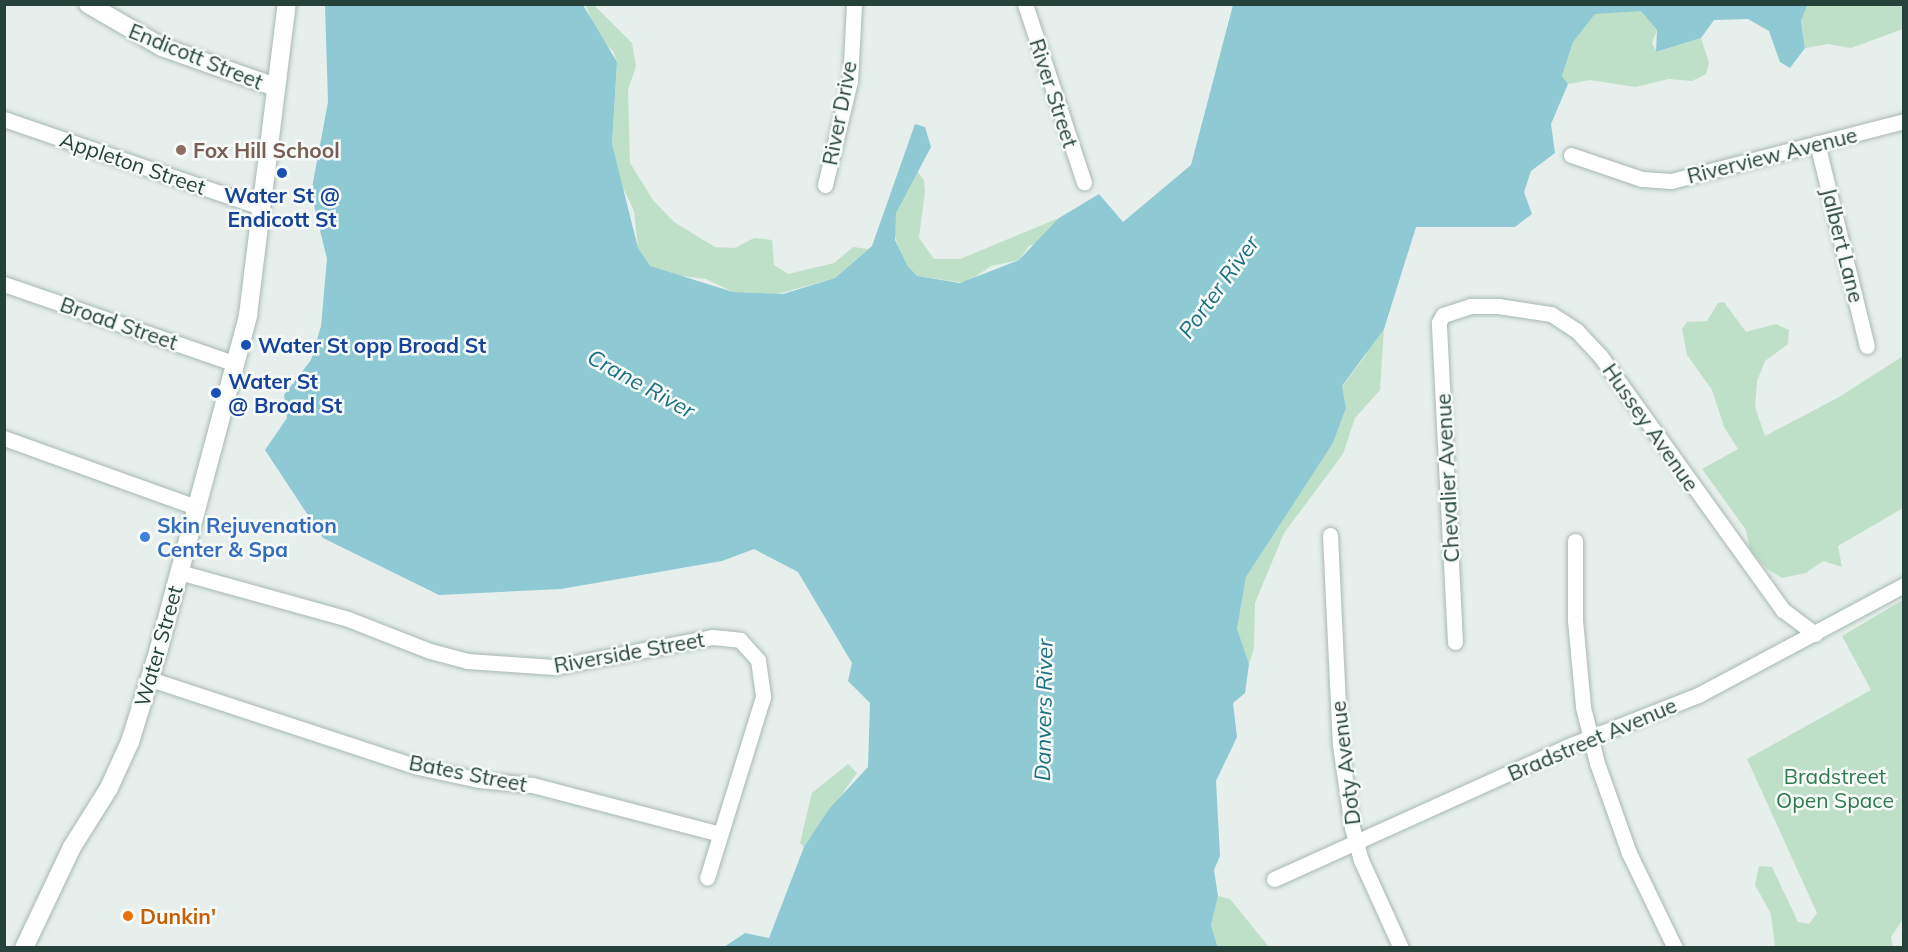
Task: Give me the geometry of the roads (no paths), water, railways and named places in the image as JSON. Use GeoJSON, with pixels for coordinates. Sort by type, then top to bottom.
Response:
{"type":"FeatureCollection","features":[{"type":"Feature","properties":{"kind":"main road","name":"Endicott Street"},"geometry":{"type":"LineString","coordinates":[[88,4],[162,47],[275,87]]}},
{"type":"Feature","properties":{"kind":"main road","name":"Water Street"},"geometry":{"type":"LineString","coordinates":[[24,948],[72,847],[109,788],[130,742],[150,679],[248,315],[287,4]]}},
{"type":"Feature","properties":{"kind":"street","name":"River Drive"},"geometry":{"type":"LineString","coordinates":[[825,185],[850,81],[854,4]]}},
{"type":"Feature","properties":{"kind":"street","name":"River Street"},"geometry":{"type":"LineString","coordinates":[[1025,4],[1084,182]]}},
{"type":"Feature","properties":{"kind":"street","name":"Appleton Street"},"geometry":{"type":"LineString","coordinates":[[4,119],[261,207]]}},
{"type":"Feature","properties":{"kind":"street","name":"Riverview Avenue"},"geometry":{"type":"LineString","coordinates":[[1571,154],[1642,179],[1671,181],[1904,121]]}},
{"type":"Feature","properties":{"kind":"street","name":"Jalbert Lane"},"geometry":{"type":"LineString","coordinates":[[1817,143],[1867,346]]}},
{"type":"Feature","properties":{"kind":"street","name":"Broad Street"},"geometry":{"type":"LineString","coordinates":[[4,284],[234,363]]}},
{"type":"Feature","properties":{"kind":"street","name":"Hussey Avenue"},"geometry":{"type":"LineString","coordinates":[[1442,316],[1470,306],[1524,308],[1551,314],[1577,331],[1601,357],[1783,610],[1815,634]]}},
{"type":"Feature","properties":{"kind":"street","name":"Chevalier Avenue"},"geometry":{"type":"LineString","coordinates":[[1442,316],[1439,322],[1455,642]]}},
{"type":"Feature","properties":{"kind":"street"},"geometry":{"type":"LineString","coordinates":[[4,438],[196,507]]}},
{"type":"Feature","properties":{"kind":"street","name":"Doty Avenue"},"geometry":{"type":"LineString","coordinates":[[1330,535],[1329,568],[1340,745],[1356,843],[1401,948]]}},
{"type":"Feature","properties":{"kind":"street"},"geometry":{"type":"LineString","coordinates":[[1575,541],[1577,662],[1590,737],[1629,853],[1675,948]]}},
{"type":"Feature","properties":{"kind":"street","name":"Riverside Street"},"geometry":{"type":"LineString","coordinates":[[179,572],[338,616],[429,651],[467,661],[554,667],[713,637],[740,640],[758,660],[763,697],[707,878]]}},
{"type":"Feature","properties":{"kind":"street","name":"Bradstreet Avenue"},"geometry":{"type":"LineString","coordinates":[[1274,879],[1590,737],[1698,695],[1904,585]]}},
{"type":"Feature","properties":{"kind":"street","name":"Bates Street"},"geometry":{"type":"LineString","coordinates":[[150,679],[329,735],[418,767],[479,780],[532,785],[720,834]]}},
{"type":"Feature","properties":{"kind":"water"},"geometry":{"type":"Polygon","coordinates":[[[325,5],[583,5],[617,62],[612,144],[638,248],[650,266],[733,292],[783,294],[835,278],[872,246],[915,124],[925,127],[931,147],[896,213],[895,240],[907,265],[917,276],[960,283],[1019,260],[1059,218],[1099,194],[1123,222],[1191,165],[1233,5],[1807,5],[1801,21],[1805,48],[1790,68],[1780,62],[1769,31],[1748,19],[1714,20],[1701,38],[1656,52],[1657,30],[1641,11],[1595,14],[1573,42],[1562,76],[1568,84],[1551,124],[1555,153],[1531,171],[1524,192],[1532,214],[1515,227],[1416,227],[1384,329],[1342,386],[1346,408],[1333,443],[1246,577],[1237,629],[1249,664],[1245,693],[1233,703],[1237,737],[1216,781],[1220,856],[1214,870],[1218,896],[1211,925],[1218,948],[724,947],[745,933],[769,938],[804,847],[829,809],[868,767],[870,703],[848,681],[852,663],[798,572],[754,549],[722,561],[561,589],[439,595],[323,538],[265,450],[287,418],[284,395],[311,360],[321,326],[327,259],[311,193],[328,102],[325,5]]]}},
{"type":"Feature","properties":{"kind":"place","name":"Fox Hill School"},"geometry":{"type":"Point","coordinates":[181,150]}},
{"type":"Feature","properties":{"kind":"place","name":"Water St @ Endicott St"},"geometry":{"type":"Point","coordinates":[282,173]}},
{"type":"Feature","properties":{"kind":"place","name":"Water St opp Broad St"},"geometry":{"type":"Point","coordinates":[246,345]}},
{"type":"Feature","properties":{"kind":"place","name":"Water St @ Broad St"},"geometry":{"type":"Point","coordinates":[216,393]}},
{"type":"Feature","properties":{"kind":"place","name":"Skin Rejuvenation Center & Spa"},"geometry":{"type":"Point","coordinates":[145,537]}},
{"type":"Feature","properties":{"kind":"place","name":"Dunkin'"},"geometry":{"type":"Point","coordinates":[128,916]}},
{"type":"Feature","properties":{"kind":"water label","name":"Porter River"},"geometry":{"type":"Point","coordinates":[1219,287]}},
{"type":"Feature","properties":{"kind":"water label","name":"Crane River"},"geometry":{"type":"Point","coordinates":[641,384]}},
{"type":"Feature","properties":{"kind":"water label","name":"Danvers River"},"geometry":{"type":"Point","coordinates":[1044,710]}},
{"type":"Feature","properties":{"kind":"park label","name":"Bradstreet Open Space"},"geometry":{"type":"Point","coordinates":[1835,788]}}]}
